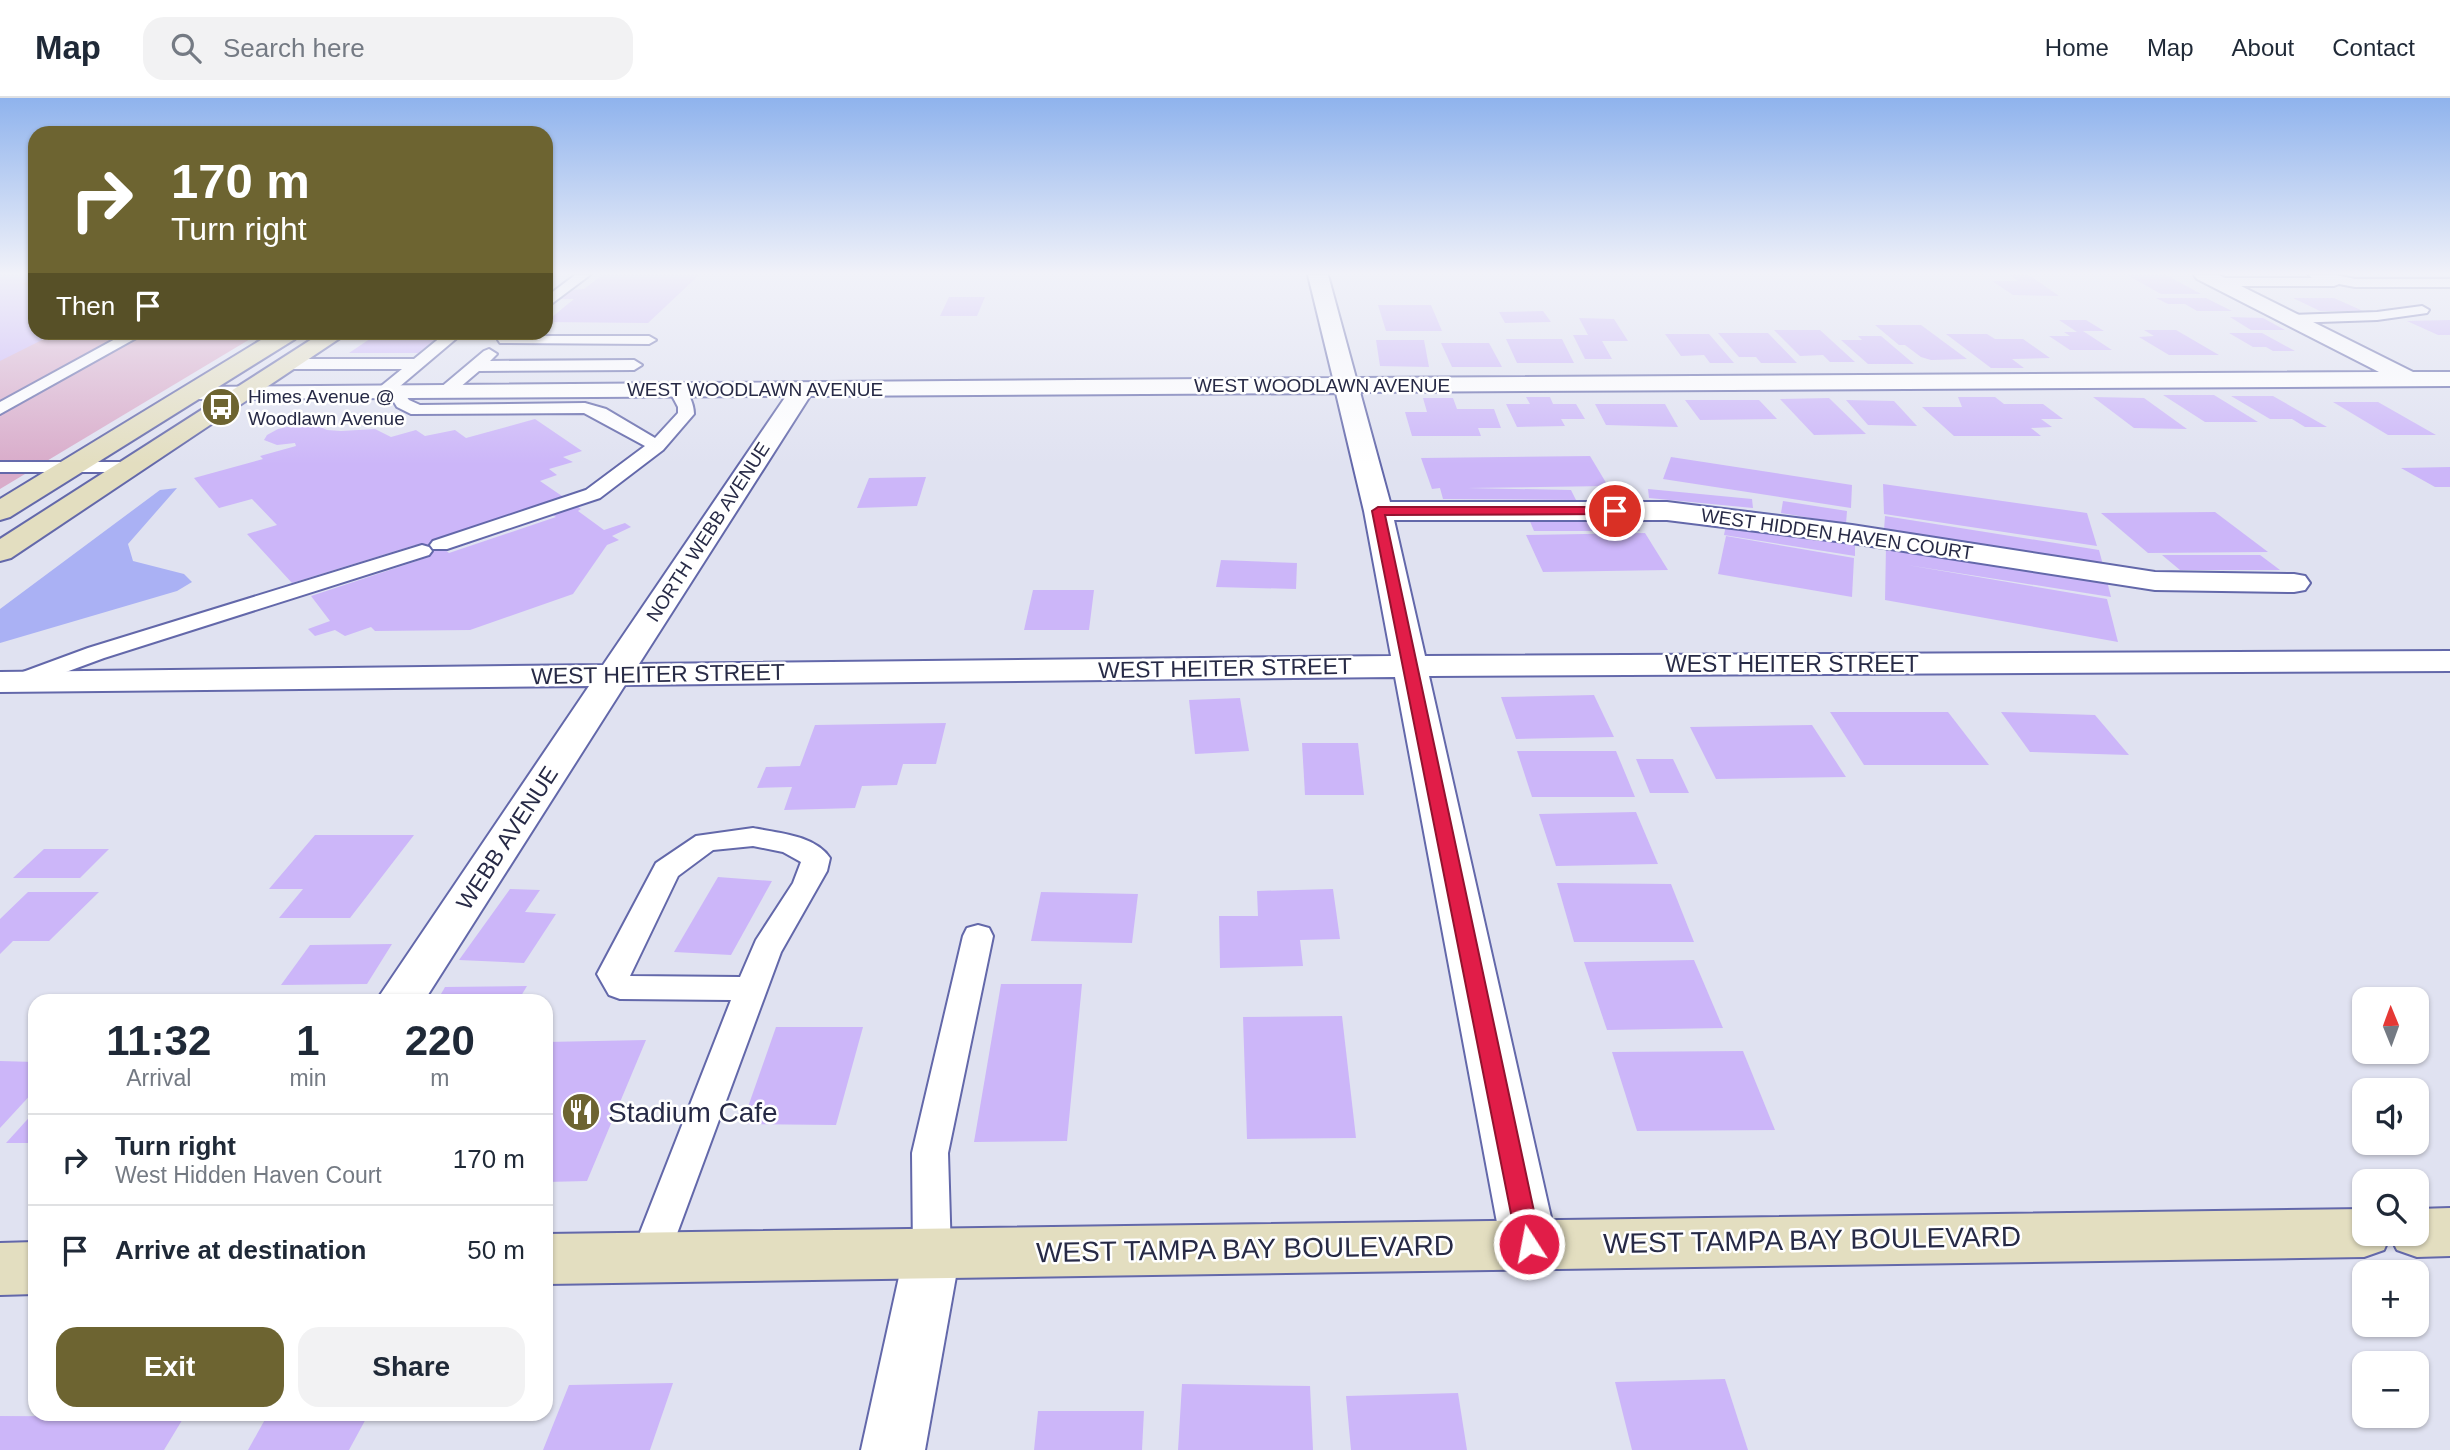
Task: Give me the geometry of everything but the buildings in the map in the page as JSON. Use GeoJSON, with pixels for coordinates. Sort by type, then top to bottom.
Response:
{"type":"FeatureCollection","features":[{"type":"Feature","properties":{"kind":"street"},"geometry":{"type":"LineString","coordinates":[[1335,338],[1378,511],[1529,1244]]}},
{"type":"Feature","properties":{"kind":"street"},"geometry":{"type":"LineString","coordinates":[[2329,338],[2450,399]]}},
{"type":"Feature","properties":{"kind":"street"},"geometry":{"type":"LineString","coordinates":[[0,511],[277,340]]}},
{"type":"Feature","properties":{"kind":"street"},"geometry":{"type":"LineString","coordinates":[[0,552],[327,340]]}},
{"type":"Feature","properties":{"kind":"street","name":"WEST WOODLAWN AVENUE"},"geometry":{"type":"LineString","coordinates":[[194,392],[2450,379]]}},
{"type":"Feature","properties":{"kind":"street","name":"NORTH WEBB AVENUE"},"geometry":{"type":"LineString","coordinates":[[613,675],[802,388]]}},
{"type":"Feature","properties":{"kind":"street","name":"WEST HIDDEN HAVEN COURT"},"geometry":{"type":"LineString","coordinates":[[1378,511],[1667,511],[1852,534],[2155,581],[2294,583]]}},
{"type":"Feature","properties":{"kind":"street","name":"WEST HEITER STREET"},"geometry":{"type":"LineString","coordinates":[[10,681],[1411,666],[2450,661]]}},
{"type":"Feature","properties":{"kind":"street","name":"WEBB AVENUE"},"geometry":{"type":"LineString","coordinates":[[405,994],[613,675]]}},
{"type":"Feature","properties":{"kind":"street"},"geometry":{"type":"LineString","coordinates":[[2429,1233],[2450,1232]]}},
{"type":"Feature","properties":{"kind":"street","name":"WEST TAMPA BAY BOULEVARD"},"geometry":{"type":"LineString","coordinates":[[553,1259],[2352,1234]]}},
{"type":"Feature","properties":{"kind":"street"},"geometry":{"type":"LineString","coordinates":[[893,1450],[932,1254]]}},
{"type":"Feature","properties":{"kind":"street"},"geometry":{"type":"LineString","coordinates":[[0,1269],[28,1268]]}},
{"type":"Feature","properties":{"kind":"lane"},"geometry":{"type":"LineString","coordinates":[[582,338],[649,340]]}},
{"type":"Feature","properties":{"kind":"lane"},"geometry":{"type":"LineString","coordinates":[[0,409],[125,340]]}},
{"type":"Feature","properties":{"kind":"lane"},"geometry":{"type":"LineString","coordinates":[[447,340],[390,391],[403,403],[417,410],[585,408],[600,413],[657,446]]}},
{"type":"Feature","properties":{"kind":"lane"},"geometry":{"type":"LineString","coordinates":[[446,391],[505,340]]}},
{"type":"Feature","properties":{"kind":"lane"},"geometry":{"type":"LineString","coordinates":[[289,363],[418,364]]}},
{"type":"Feature","properties":{"kind":"lane"},"geometry":{"type":"LineString","coordinates":[[476,366],[634,365]]}},
{"type":"Feature","properties":{"kind":"lane"},"geometry":{"type":"LineString","coordinates":[[10,681],[593,494],[657,446],[686,414],[687,407],[677,390]]}},
{"type":"Feature","properties":{"kind":"lane"},"geometry":{"type":"LineString","coordinates":[[0,467],[132,467]]}},
{"type":"Feature","properties":{"kind":"lane"},"geometry":{"type":"LineString","coordinates":[[649,1258],[752,989],[767,948],[814,875],[816,858],[791,844],[753,837],[706,842],[666,870],[613,974],[620,987],[752,989]]}},
{"type":"Feature","properties":{"kind":"lane"},"geometry":{"type":"LineString","coordinates":[[932,1254],[930,1153],[978,936]]}},
{"type":"Feature","properties":{"kind":"shaded area"},"geometry":{"type":"Polygon","coordinates":[[[0,338],[248,340],[0,489],[0,338]]]}},
{"type":"Feature","properties":{"kind":"water"},"geometry":{"type":"Polygon","coordinates":[[[177,488],[128,544],[133,561],[184,574],[192,582],[177,591],[0,643],[0,609],[160,490],[177,488]]]}},
{"type":"Feature","properties":{"kind":"place","name":"Himes Avenue @ Woodlawn Avenue"},"geometry":{"type":"Point","coordinates":[221,407]}},
{"type":"Feature","properties":{"kind":"place","name":"Stadium Cafe"},"geometry":{"type":"Point","coordinates":[581,1112]}},
{"type":"Feature","properties":{"kind":"route"},"geometry":{"type":"LineString","coordinates":[[1529,1244],[1378,511],[1615,511]]}}]}
